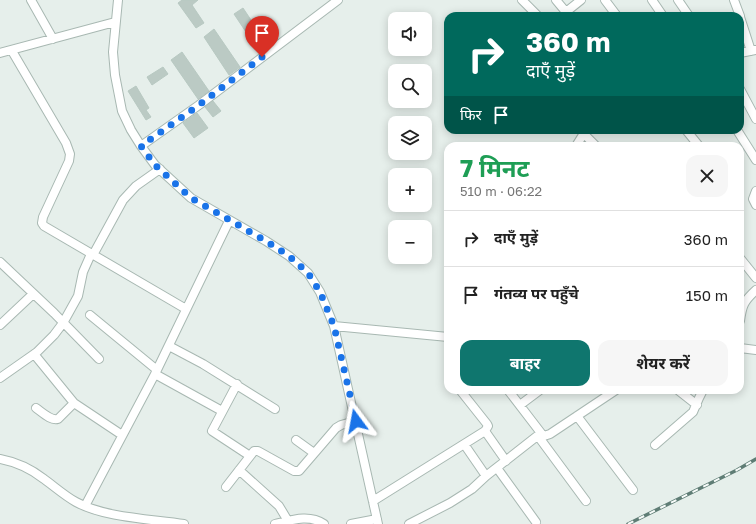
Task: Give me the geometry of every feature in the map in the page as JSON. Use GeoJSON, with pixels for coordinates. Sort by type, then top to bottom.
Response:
{"type":"FeatureCollection","features":[{"type":"Feature","properties":{"kind":"street"},"geometry":{"type":"LineString","coordinates":[[31,0],[53,39]]}},
{"type":"Feature","properties":{"kind":"street"},"geometry":{"type":"LineString","coordinates":[[118,0],[113,52],[115,75],[122,111],[141,146],[160,169],[191,198],[289,256],[308,273],[320,292],[334,326],[377,522],[351,524]]}},
{"type":"Feature","properties":{"kind":"street"},"geometry":{"type":"LineString","coordinates":[[141,146],[199,105],[338,0]]}},
{"type":"Feature","properties":{"kind":"street"},"geometry":{"type":"LineString","coordinates":[[522,0],[534,12]]}},
{"type":"Feature","properties":{"kind":"street"},"geometry":{"type":"LineString","coordinates":[[556,0],[563,12]]}},
{"type":"Feature","properties":{"kind":"street"},"geometry":{"type":"LineString","coordinates":[[566,12],[581,0]]}},
{"type":"Feature","properties":{"kind":"street"},"geometry":{"type":"LineString","coordinates":[[605,0],[614,12]]}},
{"type":"Feature","properties":{"kind":"street"},"geometry":{"type":"LineString","coordinates":[[652,0],[660,12]]}},
{"type":"Feature","properties":{"kind":"street"},"geometry":{"type":"LineString","coordinates":[[678,0],[686,12]]}},
{"type":"Feature","properties":{"kind":"street"},"geometry":{"type":"LineString","coordinates":[[734,0],[738,12]]}},
{"type":"Feature","properties":{"kind":"street"},"geometry":{"type":"LineString","coordinates":[[0,53],[115,22]]}},
{"type":"Feature","properties":{"kind":"street"},"geometry":{"type":"LineString","coordinates":[[744,27],[753,50]]}},
{"type":"Feature","properties":{"kind":"street"},"geometry":{"type":"LineString","coordinates":[[12,51],[66,143],[70,154],[69,161],[43,217],[42,223],[44,226],[186,309]]}},
{"type":"Feature","properties":{"kind":"street"},"geometry":{"type":"LineString","coordinates":[[744,96],[756,119]]}},
{"type":"Feature","properties":{"kind":"street"},"geometry":{"type":"LineString","coordinates":[[587,134],[593,142]]}},
{"type":"Feature","properties":{"kind":"street"},"geometry":{"type":"LineString","coordinates":[[689,134],[696,142]]}},
{"type":"Feature","properties":{"kind":"street"},"geometry":{"type":"LineString","coordinates":[[740,134],[756,160]]}},
{"type":"Feature","properties":{"kind":"street"},"geometry":{"type":"LineString","coordinates":[[0,378],[48,343],[63,323],[78,296],[83,272],[123,200],[136,186],[160,169]]}},
{"type":"Feature","properties":{"kind":"street"},"geometry":{"type":"LineString","coordinates":[[756,191],[752,199],[756,205]]}},
{"type":"Feature","properties":{"kind":"street"},"geometry":{"type":"LineString","coordinates":[[85,506],[156,372],[229,221]]}},
{"type":"Feature","properties":{"kind":"street"},"geometry":{"type":"LineString","coordinates":[[0,262],[99,359]]}},
{"type":"Feature","properties":{"kind":"street"},"geometry":{"type":"LineString","coordinates":[[744,263],[756,278]]}},
{"type":"Feature","properties":{"kind":"street"},"geometry":{"type":"LineString","coordinates":[[744,299],[756,290]]}},
{"type":"Feature","properties":{"kind":"street"},"geometry":{"type":"LineString","coordinates":[[0,325],[33,294]]}},
{"type":"Feature","properties":{"kind":"street"},"geometry":{"type":"LineString","coordinates":[[90,315],[156,372],[222,411]]}},
{"type":"Feature","properties":{"kind":"street"},"geometry":{"type":"LineString","coordinates":[[334,326],[444,337]]}},
{"type":"Feature","properties":{"kind":"street"},"geometry":{"type":"LineString","coordinates":[[169,346],[237,384],[276,409]]}},
{"type":"Feature","properties":{"kind":"street"},"geometry":{"type":"LineString","coordinates":[[744,348],[756,350]]}},
{"type":"Feature","properties":{"kind":"street"},"geometry":{"type":"LineString","coordinates":[[34,354],[74,403],[122,435]]}},
{"type":"Feature","properties":{"kind":"street"},"geometry":{"type":"LineString","coordinates":[[237,384],[212,431],[250,456]]}},
{"type":"Feature","properties":{"kind":"street"},"geometry":{"type":"LineString","coordinates":[[373,501],[485,431],[488,426],[487,424],[463,394]]}},
{"type":"Feature","properties":{"kind":"street"},"geometry":{"type":"LineString","coordinates":[[511,394],[586,501]]}},
{"type":"Feature","properties":{"kind":"street"},"geometry":{"type":"LineString","coordinates":[[520,405],[535,394]]}},
{"type":"Feature","properties":{"kind":"street"},"geometry":{"type":"LineString","coordinates":[[409,524],[450,503],[472,489],[486,476],[540,435],[547,435],[610,394]]}},
{"type":"Feature","properties":{"kind":"street"},"geometry":{"type":"LineString","coordinates":[[683,394],[697,405]]}},
{"type":"Feature","properties":{"kind":"street"},"geometry":{"type":"LineString","coordinates":[[655,445],[694,412],[701,394]]}},
{"type":"Feature","properties":{"kind":"street"},"geometry":{"type":"LineString","coordinates":[[36,408],[55,420],[58,419],[74,403]]}},
{"type":"Feature","properties":{"kind":"street"},"geometry":{"type":"LineString","coordinates":[[577,416],[634,490]]}},
{"type":"Feature","properties":{"kind":"street"},"geometry":{"type":"LineString","coordinates":[[226,486],[254,451],[258,451],[296,472],[301,470],[314,453],[339,426],[356,421]]}},
{"type":"Feature","properties":{"kind":"street"},"geometry":{"type":"LineString","coordinates":[[485,431],[506,461]]}},
{"type":"Feature","properties":{"kind":"street"},"geometry":{"type":"LineString","coordinates":[[296,440],[314,453]]}},
{"type":"Feature","properties":{"kind":"street"},"geometry":{"type":"LineString","coordinates":[[464,444],[486,476]]}},
{"type":"Feature","properties":{"kind":"street"},"geometry":{"type":"LineString","coordinates":[[0,459],[24,466],[70,498],[85,506],[106,513],[184,524]]}},
{"type":"Feature","properties":{"kind":"street"},"geometry":{"type":"LineString","coordinates":[[497,468],[536,522]]}},
{"type":"Feature","properties":{"kind":"street"},"geometry":{"type":"LineString","coordinates":[[238,470],[279,506],[288,521]]}},
{"type":"Feature","properties":{"kind":"street"},"geometry":{"type":"LineString","coordinates":[[276,524],[301,518],[312,518],[324,524]]}},
{"type":"Feature","properties":{"kind":"building"},"geometry":{"type":"Polygon","coordinates":[[[182,0],[198,0],[192,5],[204,23],[196,28],[178,3],[182,0]]]}},
{"type":"Feature","properties":{"kind":"building"},"geometry":{"type":"Polygon","coordinates":[[[243,8],[255,26],[246,32],[234,14],[243,8]]]}},
{"type":"Feature","properties":{"kind":"building"},"geometry":{"type":"Polygon","coordinates":[[[214,29],[240,67],[229,75],[204,37],[214,29]]]}},
{"type":"Feature","properties":{"kind":"building"},"geometry":{"type":"Polygon","coordinates":[[[182,52],[209,91],[198,99],[171,60],[182,52]]]}},
{"type":"Feature","properties":{"kind":"building"},"geometry":{"type":"Polygon","coordinates":[[[163,67],[168,74],[152,85],[147,77],[163,67]]]}},
{"type":"Feature","properties":{"kind":"building"},"geometry":{"type":"Polygon","coordinates":[[[136,86],[149,108],[146,110],[151,117],[146,120],[128,91],[136,86]]]}},
{"type":"Feature","properties":{"kind":"building"},"geometry":{"type":"Polygon","coordinates":[[[213,101],[221,111],[213,117],[205,107],[213,101]]]}},
{"type":"Feature","properties":{"kind":"building"},"geometry":{"type":"Polygon","coordinates":[[[197,113],[208,128],[194,138],[183,123],[197,113]]]}},
{"type":"Feature","properties":{"kind":"railway"},"geometry":{"type":"LineString","coordinates":[[628,524],[737,470],[756,459]]}},
{"type":"Feature","properties":{"kind":"route"},"geometry":{"type":"LineString","coordinates":[[262,57],[199,105],[141,146],[155,165],[191,198],[266,241],[289,256],[308,273],[320,292],[334,326],[356,421]]}}]}
